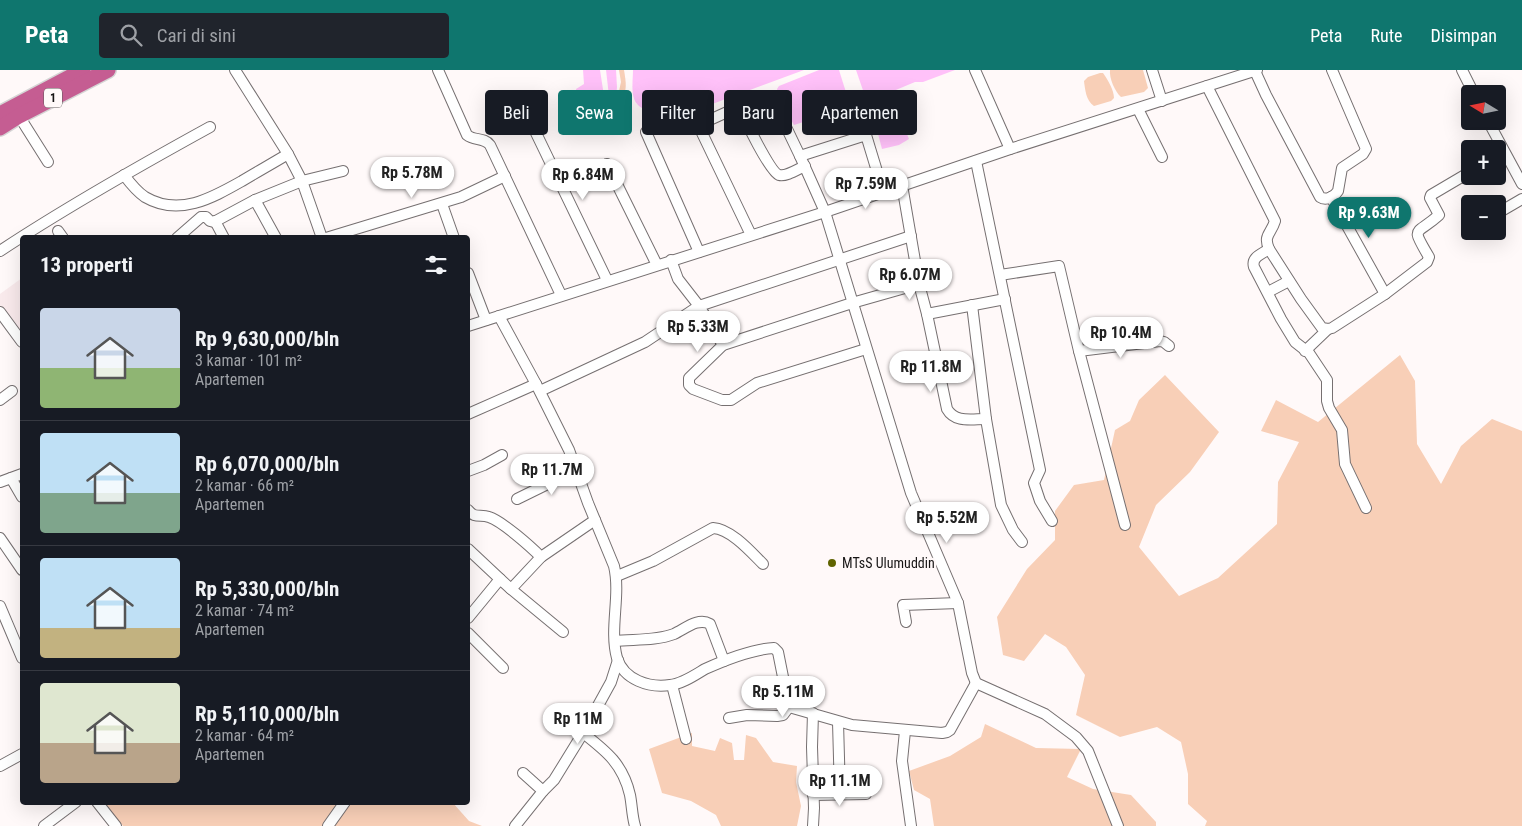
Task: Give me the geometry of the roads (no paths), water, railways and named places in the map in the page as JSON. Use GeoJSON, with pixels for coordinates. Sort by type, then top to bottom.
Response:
{"type":"FeatureCollection","features":[{"type":"Feature","properties":{"kind":"highway","name":"1"},"geometry":{"type":"LineString","coordinates":[[0,128],[19,116],[108,70]]}},
{"type":"Feature","properties":{"kind":"highway","name":"1"},"geometry":{"type":"LineString","coordinates":[[0,114],[77,71]]}},
{"type":"Feature","properties":{"kind":"street"},"geometry":{"type":"LineString","coordinates":[[235,70],[288,154],[302,181],[323,235]]}},
{"type":"Feature","properties":{"kind":"street"},"geometry":{"type":"LineString","coordinates":[[438,70],[467,135],[470,138],[487,142],[561,296]]}},
{"type":"Feature","properties":{"kind":"street"},"geometry":{"type":"LineString","coordinates":[[975,70],[1010,149]]}},
{"type":"Feature","properties":{"kind":"street"},"geometry":{"type":"LineString","coordinates":[[1152,70],[1162,101]]}},
{"type":"Feature","properties":{"kind":"street"},"geometry":{"type":"LineString","coordinates":[[470,325],[607,280],[657,266],[825,212],[1010,149],[1256,70],[1266,95],[1320,197],[1325,199],[1338,191],[1342,168],[1363,154],[1366,149],[1332,70]]}},
{"type":"Feature","properties":{"kind":"street"},"geometry":{"type":"LineString","coordinates":[[1462,70],[1470,85]]}},
{"type":"Feature","properties":{"kind":"street"},"geometry":{"type":"LineString","coordinates":[[1207,86],[1272,215],[1274,221],[1266,237],[1269,249],[1322,328],[1328,329]]}},
{"type":"Feature","properties":{"kind":"street"},"geometry":{"type":"LineString","coordinates":[[1138,109],[1162,157]]}},
{"type":"Feature","properties":{"kind":"street"},"geometry":{"type":"LineString","coordinates":[[724,114],[703,123],[701,127],[751,235]]}},
{"type":"Feature","properties":{"kind":"street"},"geometry":{"type":"LineString","coordinates":[[19,116],[48,162]]}},
{"type":"Feature","properties":{"kind":"street"},"geometry":{"type":"LineString","coordinates":[[24,235],[46,220],[210,127]]}},
{"type":"Feature","properties":{"kind":"street"},"geometry":{"type":"LineString","coordinates":[[537,135],[607,280]]}},
{"type":"Feature","properties":{"kind":"street"},"geometry":{"type":"LineString","coordinates":[[647,135],[699,252]]}},
{"type":"Feature","properties":{"kind":"street"},"geometry":{"type":"LineString","coordinates":[[753,135],[766,160],[778,175],[784,175],[805,166]]}},
{"type":"Feature","properties":{"kind":"street"},"geometry":{"type":"LineString","coordinates":[[790,135],[825,212],[911,493],[958,603],[972,673],[976,682],[1045,714],[1076,737],[1088,751],[1118,826]]}},
{"type":"Feature","properties":{"kind":"street"},"geometry":{"type":"LineString","coordinates":[[800,156],[866,135],[883,192]]}},
{"type":"Feature","properties":{"kind":"street"},"geometry":{"type":"LineString","coordinates":[[124,175],[136,190],[146,197],[174,205],[194,204],[212,198],[288,154]]}},
{"type":"Feature","properties":{"kind":"street"},"geometry":{"type":"LineString","coordinates":[[976,161],[1040,470],[1034,483],[1040,501],[1052,521]]}},
{"type":"Feature","properties":{"kind":"street"},"geometry":{"type":"LineString","coordinates":[[1506,163],[1522,184]]}},
{"type":"Feature","properties":{"kind":"street"},"geometry":{"type":"LineString","coordinates":[[607,164],[657,266]]}},
{"type":"Feature","properties":{"kind":"street"},"geometry":{"type":"LineString","coordinates":[[179,235],[200,217],[206,217],[210,221],[215,221],[255,200],[302,181],[343,171]]}},
{"type":"Feature","properties":{"kind":"street"},"geometry":{"type":"LineString","coordinates":[[334,235],[442,204],[505,176]]}},
{"type":"Feature","properties":{"kind":"street"},"geometry":{"type":"LineString","coordinates":[[1305,351],[1328,329],[1385,294],[1428,260],[1429,257],[1416,234],[1418,229],[1439,215],[1430,198],[1431,195],[1461,177]]}},
{"type":"Feature","properties":{"kind":"street"},"geometry":{"type":"LineString","coordinates":[[902,185],[918,284],[947,409],[951,416],[957,418],[986,419]]}},
{"type":"Feature","properties":{"kind":"street"},"geometry":{"type":"LineString","coordinates":[[1330,197],[1385,294]]}},
{"type":"Feature","properties":{"kind":"street"},"geometry":{"type":"LineString","coordinates":[[1506,208],[1522,199]]}},
{"type":"Feature","properties":{"kind":"street"},"geometry":{"type":"LineString","coordinates":[[255,200],[274,235]]}},
{"type":"Feature","properties":{"kind":"street"},"geometry":{"type":"LineString","coordinates":[[442,204],[453,235]]}},
{"type":"Feature","properties":{"kind":"street"},"geometry":{"type":"LineString","coordinates":[[215,221],[220,235]]}},
{"type":"Feature","properties":{"kind":"street"},"geometry":{"type":"LineString","coordinates":[[470,413],[624,354],[698,306],[911,236]]}},
{"type":"Feature","properties":{"kind":"street"},"geometry":{"type":"LineString","coordinates":[[0,251],[20,238]]}},
{"type":"Feature","properties":{"kind":"street"},"geometry":{"type":"LineString","coordinates":[[1269,249],[1255,258],[1253,264],[1295,342],[1319,366],[1327,380],[1326,395],[1329,408],[1342,430],[1345,464],[1366,508]]}},
{"type":"Feature","properties":{"kind":"street"},"geometry":{"type":"LineString","coordinates":[[671,260],[678,279],[723,345]]}},
{"type":"Feature","properties":{"kind":"street"},"geometry":{"type":"LineString","coordinates":[[1000,275],[1059,266],[1079,351],[1125,525]]}},
{"type":"Feature","properties":{"kind":"street"},"geometry":{"type":"LineString","coordinates":[[470,278],[486,320]]}},
{"type":"Feature","properties":{"kind":"street"},"geometry":{"type":"LineString","coordinates":[[1268,292],[1289,281]]}},
{"type":"Feature","properties":{"kind":"street"},"geometry":{"type":"LineString","coordinates":[[866,349],[757,383],[735,398],[726,400],[693,389],[688,385],[689,378],[723,345],[852,303],[918,284]]}},
{"type":"Feature","properties":{"kind":"street"},"geometry":{"type":"LineString","coordinates":[[926,314],[1005,299]]}},
{"type":"Feature","properties":{"kind":"street"},"geometry":{"type":"LineString","coordinates":[[972,305],[986,419],[1001,505],[1013,530],[1022,542]]}},
{"type":"Feature","properties":{"kind":"street"},"geometry":{"type":"LineString","coordinates":[[0,312],[20,339]]}},
{"type":"Feature","properties":{"kind":"street"},"geometry":{"type":"LineString","coordinates":[[498,316],[538,388],[569,450],[614,566],[617,576],[615,641],[618,660],[627,674],[636,681],[672,685],[724,660],[772,648],[776,649],[789,707],[783,715],[747,715],[728,718]]}},
{"type":"Feature","properties":{"kind":"street"},"geometry":{"type":"LineString","coordinates":[[1079,351],[1160,342],[1170,346]]}},
{"type":"Feature","properties":{"kind":"street"},"geometry":{"type":"LineString","coordinates":[[0,400],[12,391]]}},
{"type":"Feature","properties":{"kind":"street"},"geometry":{"type":"LineString","coordinates":[[470,470],[502,455]]}},
{"type":"Feature","properties":{"kind":"street"},"geometry":{"type":"LineString","coordinates":[[517,499],[576,470]]}},
{"type":"Feature","properties":{"kind":"street"},"geometry":{"type":"LineString","coordinates":[[3,480],[20,475]]}},
{"type":"Feature","properties":{"kind":"street"},"geometry":{"type":"LineString","coordinates":[[3,480],[20,495]]}},
{"type":"Feature","properties":{"kind":"street"},"geometry":{"type":"LineString","coordinates":[[470,512],[475,516],[491,517],[526,542],[540,557]]}},
{"type":"Feature","properties":{"kind":"street"},"geometry":{"type":"LineString","coordinates":[[511,589],[540,557],[595,520]]}},
{"type":"Feature","properties":{"kind":"street"},"geometry":{"type":"LineString","coordinates":[[617,576],[653,560],[713,528],[719,528],[731,535],[763,564]]}},
{"type":"Feature","properties":{"kind":"street"},"geometry":{"type":"LineString","coordinates":[[0,538],[20,567]]}},
{"type":"Feature","properties":{"kind":"street"},"geometry":{"type":"LineString","coordinates":[[470,550],[511,589],[562,632]]}},
{"type":"Feature","properties":{"kind":"street"},"geometry":{"type":"LineString","coordinates":[[470,616],[500,579]]}},
{"type":"Feature","properties":{"kind":"street"},"geometry":{"type":"LineString","coordinates":[[906,622],[904,605],[958,603]]}},
{"type":"Feature","properties":{"kind":"street"},"geometry":{"type":"LineString","coordinates":[[0,606],[20,653]]}},
{"type":"Feature","properties":{"kind":"street"},"geometry":{"type":"LineString","coordinates":[[615,641],[667,636],[697,622],[704,621],[710,624],[724,660]]}},
{"type":"Feature","properties":{"kind":"street"},"geometry":{"type":"LineString","coordinates":[[470,635],[504,668]]}},
{"type":"Feature","properties":{"kind":"street"},"geometry":{"type":"LineString","coordinates":[[514,826],[554,780],[611,682],[618,660]]}},
{"type":"Feature","properties":{"kind":"street"},"geometry":{"type":"LineString","coordinates":[[789,707],[838,722],[869,728],[947,732],[950,730],[976,682]]}},
{"type":"Feature","properties":{"kind":"street"},"geometry":{"type":"LineString","coordinates":[[672,685],[686,739]]}},
{"type":"Feature","properties":{"kind":"street"},"geometry":{"type":"LineString","coordinates":[[813,713],[813,826]]}},
{"type":"Feature","properties":{"kind":"street"},"geometry":{"type":"LineString","coordinates":[[838,722],[840,794]]}},
{"type":"Feature","properties":{"kind":"street"},"geometry":{"type":"LineString","coordinates":[[905,731],[902,761],[911,826]]}},
{"type":"Feature","properties":{"kind":"street"},"geometry":{"type":"LineString","coordinates":[[583,733],[610,754],[622,772],[628,786],[635,826]]}},
{"type":"Feature","properties":{"kind":"street"},"geometry":{"type":"LineString","coordinates":[[0,766],[20,755]]}},
{"type":"Feature","properties":{"kind":"street"},"geometry":{"type":"LineString","coordinates":[[523,773],[543,791]]}},
{"type":"Feature","properties":{"kind":"street"},"geometry":{"type":"LineString","coordinates":[[813,794],[866,794]]}},
{"type":"Feature","properties":{"kind":"street"},"geometry":{"type":"LineString","coordinates":[[44,826],[72,805]]}},
{"type":"Feature","properties":{"kind":"street"},"geometry":{"type":"LineString","coordinates":[[99,805],[116,826]]}},
{"type":"Feature","properties":{"kind":"street"},"geometry":{"type":"LineString","coordinates":[[328,826],[343,805]]}},
{"type":"Feature","properties":{"kind":"place","name":"MTsS Ulumuddin"},"geometry":{"type":"Point","coordinates":[832,563]}}]}
